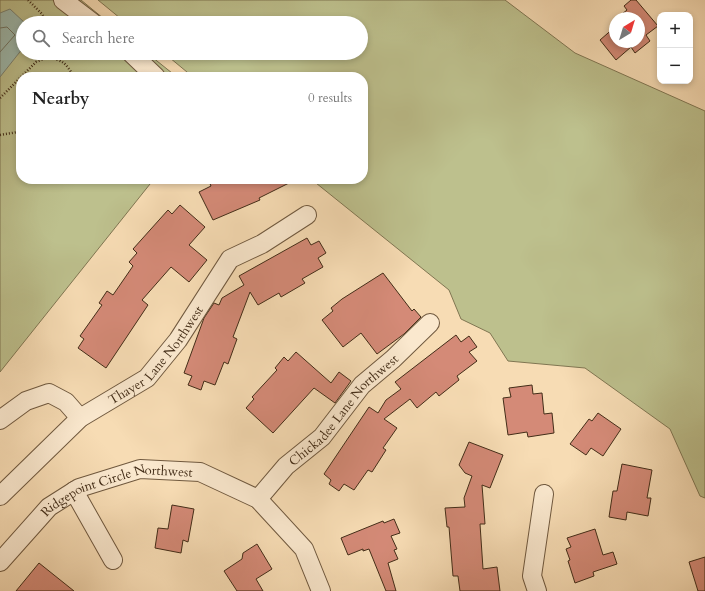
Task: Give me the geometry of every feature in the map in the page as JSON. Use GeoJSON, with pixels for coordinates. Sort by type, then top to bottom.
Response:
{"type":"FeatureCollection","features":[{"type":"Feature","properties":{"kind":"street"},"geometry":{"type":"LineString","coordinates":[[63,0],[84,16]]}},
{"type":"Feature","properties":{"kind":"street"},"geometry":{"type":"LineString","coordinates":[[138,60],[151,72]]}},
{"type":"Feature","properties":{"kind":"street","name":"Thayer Lane Northwest"},"geometry":{"type":"LineString","coordinates":[[0,496],[80,418],[147,378],[178,340],[230,259],[262,244],[307,215]]}},
{"type":"Feature","properties":{"kind":"street","name":"Chickadee Lane Northwest"},"geometry":{"type":"LineString","coordinates":[[258,499],[286,466],[322,437],[362,386],[393,359],[430,323]]}},
{"type":"Feature","properties":{"kind":"street"},"geometry":{"type":"LineString","coordinates":[[0,420],[26,401],[49,393],[66,402],[80,418]]}},
{"type":"Feature","properties":{"kind":"street","name":"Ridgepoint Circle Northwest"},"geometry":{"type":"LineString","coordinates":[[0,562],[49,507],[74,491],[140,469],[200,472],[258,499],[282,523],[304,549],[321,591]]}},
{"type":"Feature","properties":{"kind":"street"},"geometry":{"type":"LineString","coordinates":[[74,491],[113,560]]}},
{"type":"Feature","properties":{"kind":"street"},"geometry":{"type":"LineString","coordinates":[[537,591],[532,576],[544,494]]}},
{"type":"Feature","properties":{"kind":"path"},"geometry":{"type":"LineString","coordinates":[[28,0],[43,16]]}},
{"type":"Feature","properties":{"kind":"path"},"geometry":{"type":"LineString","coordinates":[[26,72],[36,62],[41,60]]}},
{"type":"Feature","properties":{"kind":"path"},"geometry":{"type":"LineString","coordinates":[[59,60],[63,61],[71,72]]}},
{"type":"Feature","properties":{"kind":"path"},"geometry":{"type":"LineString","coordinates":[[0,98],[16,82]]}},
{"type":"Feature","properties":{"kind":"path"},"geometry":{"type":"LineString","coordinates":[[0,135],[16,132]]}},
{"type":"Feature","properties":{"kind":"green space"},"geometry":{"type":"Polygon","coordinates":[[[0,0],[81,0],[100,16],[16,16],[16,60],[156,60],[171,72],[16,72],[16,184],[150,184],[0,372],[0,0]]]}},
{"type":"Feature","properties":{"kind":"green space"},"geometry":{"type":"Polygon","coordinates":[[[98,0],[505,0],[575,53],[705,111],[705,498],[700,496],[670,429],[585,368],[508,361],[490,333],[461,319],[449,290],[317,184],[368,184],[368,72],[187,72],[172,60],[368,60],[368,16],[117,16],[98,0]]]}},
{"type":"Feature","properties":{"kind":"water"},"geometry":{"type":"Polygon","coordinates":[[[10,9],[18,16],[16,16],[16,57],[0,77],[0,13],[10,9]]]}},
{"type":"Feature","properties":{"kind":"building"},"geometry":{"type":"Polygon","coordinates":[[[631,0],[636,0],[657,25],[657,27],[646,35],[650,41],[645,45],[645,12],[624,12],[627,10],[624,6],[631,0]]]}},
{"type":"Feature","properties":{"kind":"building"},"geometry":{"type":"Polygon","coordinates":[[[609,32],[609,48],[630,48],[616,60],[600,40],[609,32]]]}},
{"type":"Feature","properties":{"kind":"building"},"geometry":{"type":"Polygon","coordinates":[[[632,48],[641,48],[635,53],[632,48]]]}},
{"type":"Feature","properties":{"kind":"building"},"geometry":{"type":"Polygon","coordinates":[[[210,184],[287,184],[259,198],[260,200],[213,220],[199,192],[211,186],[210,184]]]}},
{"type":"Feature","properties":{"kind":"building"},"geometry":{"type":"Polygon","coordinates":[[[180,205],[205,227],[189,245],[207,260],[189,282],[171,267],[142,300],[148,305],[106,368],[78,348],[84,339],[80,336],[102,305],[99,303],[107,291],[113,295],[133,266],[129,262],[137,253],[133,249],[168,210],[172,214],[180,205]]]}},
{"type":"Feature","properties":{"kind":"building"},"geometry":{"type":"Polygon","coordinates":[[[307,238],[311,245],[319,241],[326,253],[318,258],[323,267],[302,279],[305,283],[281,297],[279,293],[258,305],[250,292],[233,337],[237,339],[228,364],[224,362],[215,385],[204,381],[201,390],[188,385],[192,376],[184,373],[204,318],[214,303],[219,305],[222,298],[244,285],[239,276],[307,238]]]}},
{"type":"Feature","properties":{"kind":"building"},"geometry":{"type":"Polygon","coordinates":[[[383,273],[412,311],[414,309],[421,317],[404,334],[377,354],[361,333],[343,347],[322,320],[333,311],[331,308],[342,299],[383,273]]]}},
{"type":"Feature","properties":{"kind":"building"},"geometry":{"type":"Polygon","coordinates":[[[456,335],[461,342],[469,336],[477,347],[469,352],[477,361],[457,376],[459,380],[439,396],[436,392],[417,408],[410,399],[384,419],[397,428],[383,448],[386,450],[372,472],[368,470],[354,490],[344,484],[339,491],[329,484],[331,480],[324,474],[369,407],[378,413],[386,400],[401,389],[395,382],[456,335]]]}},
{"type":"Feature","properties":{"kind":"building"},"geometry":{"type":"Polygon","coordinates":[[[296,352],[331,383],[339,372],[351,381],[335,403],[314,388],[273,433],[246,408],[254,399],[252,397],[277,370],[275,368],[284,357],[288,361],[296,352]]]}},
{"type":"Feature","properties":{"kind":"building"},"geometry":{"type":"Polygon","coordinates":[[[532,385],[533,394],[542,393],[544,414],[552,413],[554,433],[528,437],[527,432],[508,435],[503,398],[511,397],[509,388],[532,385]]]}},
{"type":"Feature","properties":{"kind":"building"},"geometry":{"type":"Polygon","coordinates":[[[598,413],[621,429],[603,456],[591,448],[586,455],[570,444],[589,419],[592,421],[598,413]]]}},
{"type":"Feature","properties":{"kind":"building"},"geometry":{"type":"Polygon","coordinates":[[[469,442],[503,455],[490,488],[482,485],[485,524],[480,524],[483,569],[497,567],[500,591],[460,591],[458,576],[453,576],[449,527],[447,527],[445,508],[465,507],[464,498],[472,476],[465,473],[459,465],[469,442]]]}},
{"type":"Feature","properties":{"kind":"building"},"geometry":{"type":"Polygon","coordinates":[[[622,464],[652,470],[647,498],[651,498],[648,516],[627,512],[626,520],[609,517],[613,491],[617,491],[622,464]]]}},
{"type":"Feature","properties":{"kind":"building"},"geometry":{"type":"Polygon","coordinates":[[[172,505],[194,509],[188,542],[183,540],[181,553],[155,548],[158,528],[168,529],[172,505]]]}},
{"type":"Feature","properties":{"kind":"building"},"geometry":{"type":"Polygon","coordinates":[[[394,519],[400,533],[391,536],[397,549],[394,550],[398,559],[388,563],[396,591],[386,591],[369,549],[363,551],[363,549],[348,555],[341,538],[383,521],[384,523],[394,519]]]}},
{"type":"Feature","properties":{"kind":"building"},"geometry":{"type":"Polygon","coordinates":[[[595,529],[603,555],[613,552],[617,564],[593,572],[594,576],[575,583],[568,561],[570,560],[566,549],[571,547],[567,538],[595,529]]]}},
{"type":"Feature","properties":{"kind":"building"},"geometry":{"type":"Polygon","coordinates":[[[257,544],[272,569],[256,579],[263,591],[237,591],[224,571],[242,559],[243,553],[257,544]]]}},
{"type":"Feature","properties":{"kind":"building"},"geometry":{"type":"Polygon","coordinates":[[[705,557],[705,591],[698,591],[689,562],[705,557]]]}},
{"type":"Feature","properties":{"kind":"building"},"geometry":{"type":"Polygon","coordinates":[[[39,563],[74,591],[16,591],[39,563]]]}}]}
